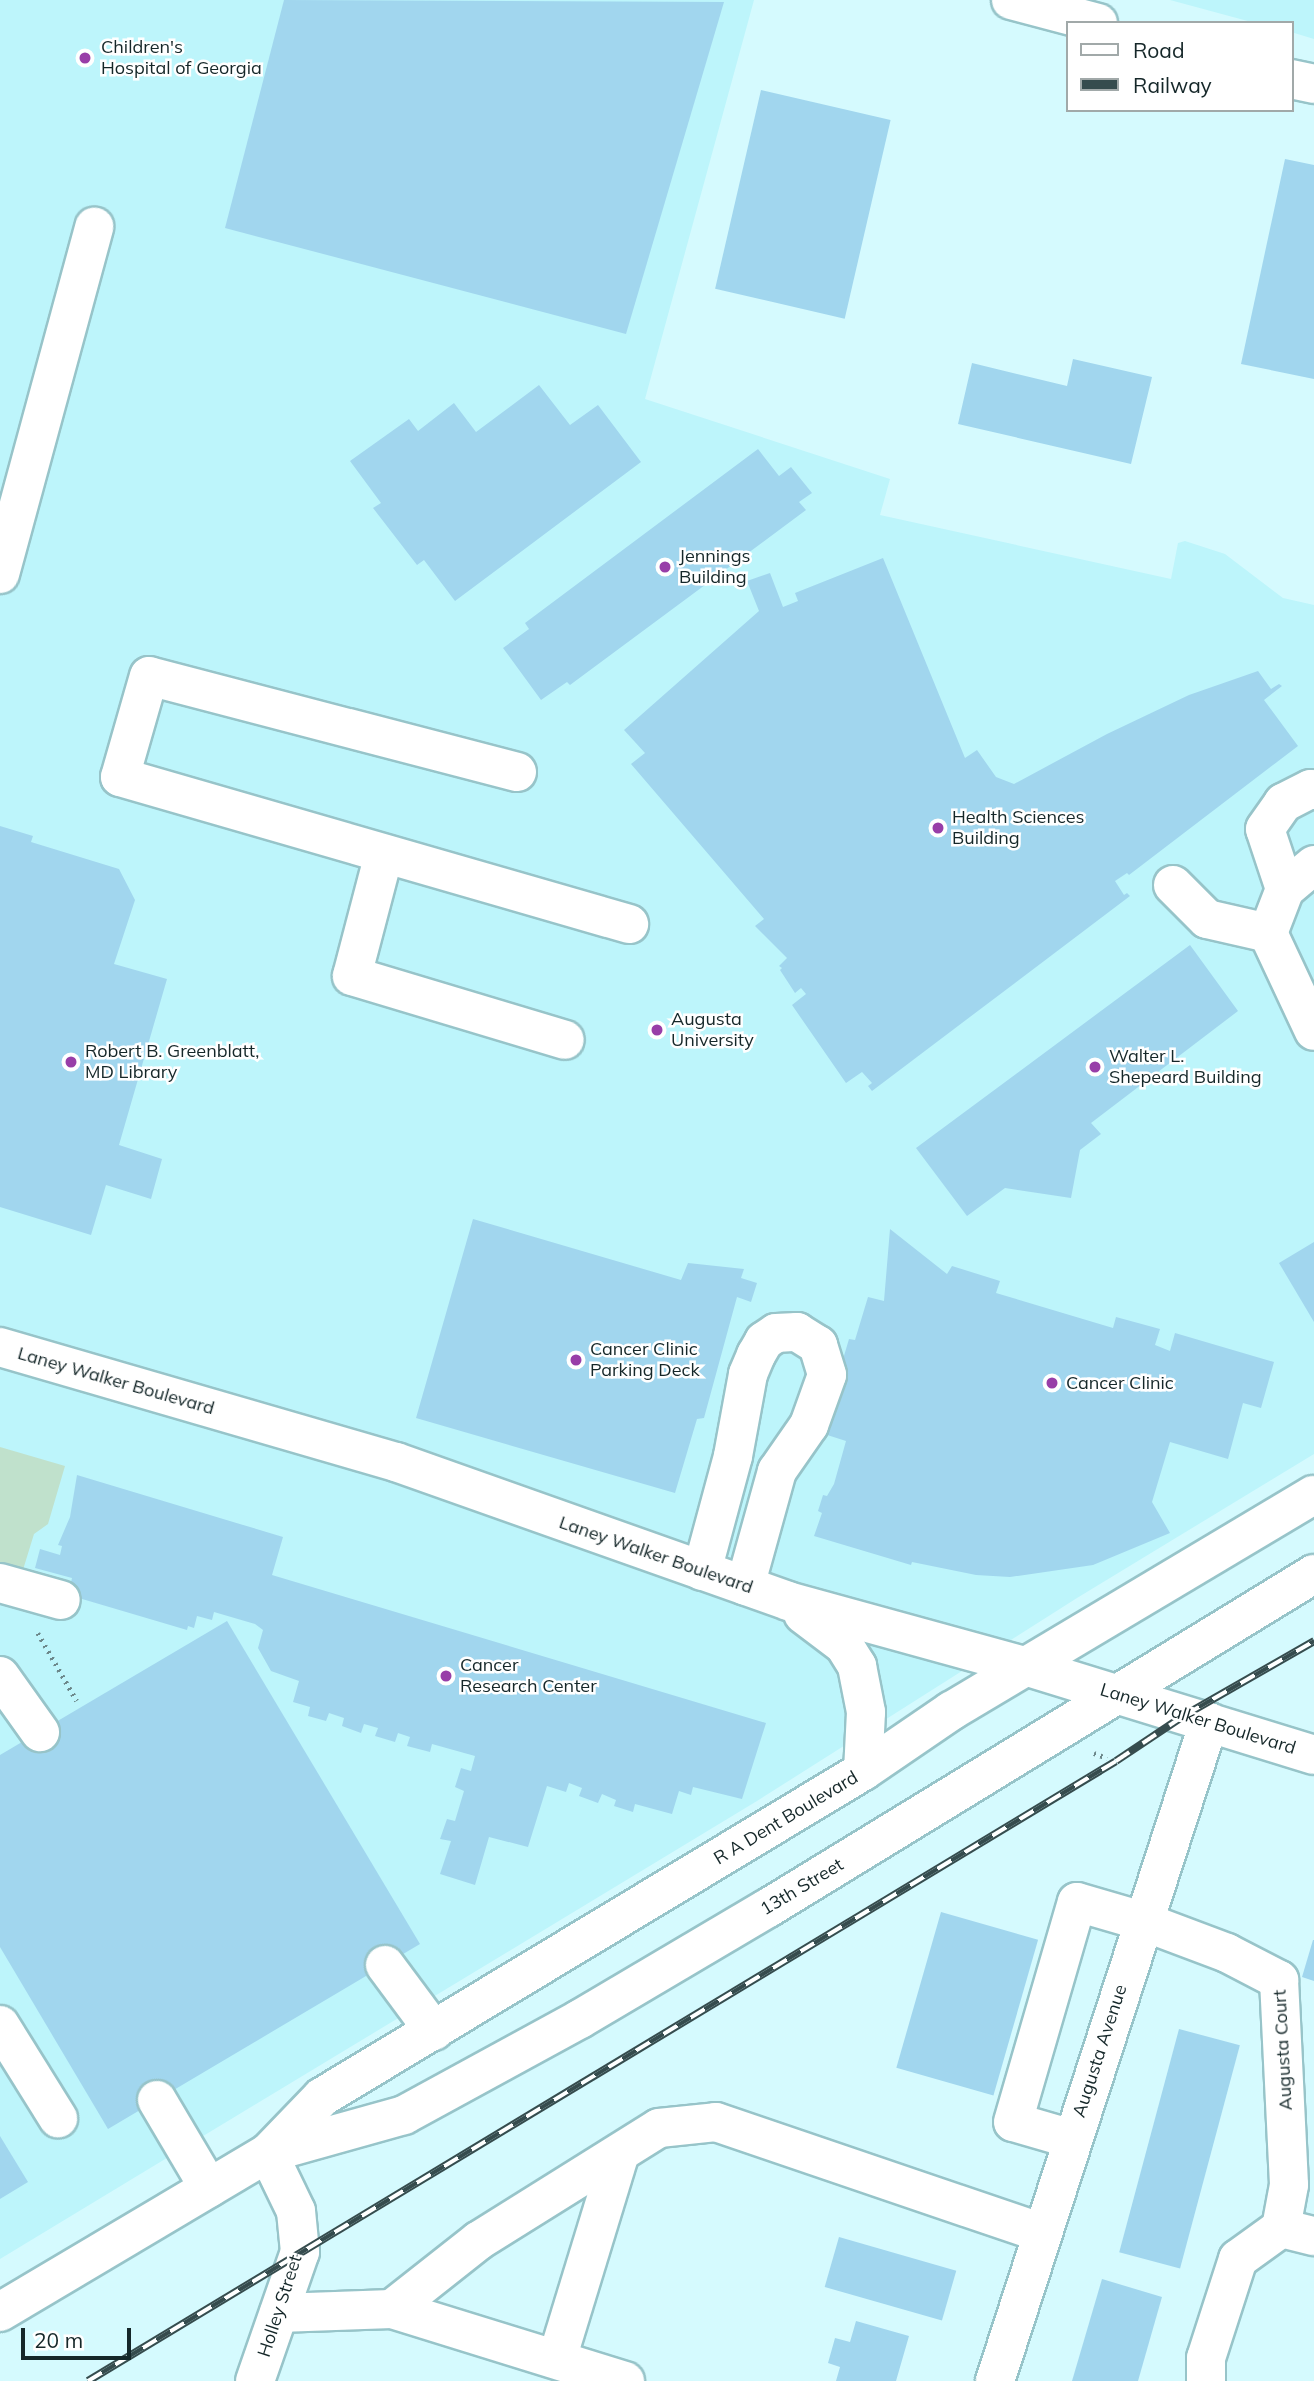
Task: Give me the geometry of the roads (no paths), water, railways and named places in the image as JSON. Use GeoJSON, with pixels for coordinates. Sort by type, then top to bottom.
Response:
{"type":"FeatureCollection","features":[{"type":"Feature","properties":{"kind":"main road"},"geometry":{"type":"LineString","coordinates":[[1011,0],[1090,21]]}},
{"type":"Feature","properties":{"kind":"main road"},"geometry":{"type":"LineString","coordinates":[[1293,79],[1314,84]]}},
{"type":"Feature","properties":{"kind":"main road"},"geometry":{"type":"LineString","coordinates":[[0,574],[94,227]]}},
{"type":"Feature","properties":{"kind":"main road"},"geometry":{"type":"LineString","coordinates":[[517,772],[149,677],[120,777],[629,924]]}},
{"type":"Feature","properties":{"kind":"main road"},"geometry":{"type":"LineString","coordinates":[[1285,889],[1265,829],[1283,803],[1314,790]]}},
{"type":"Feature","properties":{"kind":"main road"},"geometry":{"type":"LineString","coordinates":[[384,854],[352,976],[565,1040]]}},
{"type":"Feature","properties":{"kind":"main road"},"geometry":{"type":"LineString","coordinates":[[1314,865],[1285,889],[1268,933],[1314,1031]]}},
{"type":"Feature","properties":{"kind":"main road"},"geometry":{"type":"LineString","coordinates":[[1173,885],[1207,919],[1268,933]]}},
{"type":"Feature","properties":{"kind":"main road"},"geometry":{"type":"LineString","coordinates":[[702,1571],[733,1456],[748,1374],[755,1355],[764,1341],[776,1332],[797,1332],[818,1345],[827,1375],[809,1425],[776,1471],[745,1586]]}},
{"type":"Feature","properties":{"kind":"main road","name":"Laney Walker Boulevard"},"geometry":{"type":"LineString","coordinates":[[0,1347],[396,1462],[788,1601],[1028,1667],[1314,1755]]}},
{"type":"Feature","properties":{"kind":"main road"},"geometry":{"type":"LineString","coordinates":[[733,1456],[776,1471]]}},
{"type":"Feature","properties":{"kind":"main road","name":"R A Dent Boulevard"},"geometry":{"type":"LineString","coordinates":[[268,2153],[322,2097],[863,1772],[951,1711],[1314,1495]]}},
{"type":"Feature","properties":{"kind":"main road","name":"13th Street"},"geometry":{"type":"LineString","coordinates":[[268,2153],[404,2115],[580,2019],[768,1909],[1314,1574]]}},
{"type":"Feature","properties":{"kind":"main road"},"geometry":{"type":"LineString","coordinates":[[6,1585],[61,1600]]}},
{"type":"Feature","properties":{"kind":"main road"},"geometry":{"type":"LineString","coordinates":[[788,1601],[844,1645],[857,1666],[866,1712],[863,1772]]}},
{"type":"Feature","properties":{"kind":"main road"},"geometry":{"type":"LineString","coordinates":[[0,1676],[40,1732]]}},
{"type":"Feature","properties":{"kind":"main road","name":"Augusta Avenue"},"geometry":{"type":"LineString","coordinates":[[995,2381],[1142,1921],[1209,1722]]}},
{"type":"Feature","properties":{"kind":"main road"},"geometry":{"type":"LineString","coordinates":[[1072,2139],[1013,2122],[1077,1902],[1142,1921]]}},
{"type":"Feature","properties":{"kind":"main road","name":"Augusta Court"},"geometry":{"type":"LineString","coordinates":[[1142,1921],[1227,1953],[1279,1980],[1289,2185],[1297,2232],[1238,2259],[1206,2358],[1206,2381]]}},
{"type":"Feature","properties":{"kind":"main road"},"geometry":{"type":"LineString","coordinates":[[386,1965],[434,2031]]}},
{"type":"Feature","properties":{"kind":"main road"},"geometry":{"type":"LineString","coordinates":[[0,2025],[58,2118]]}},
{"type":"Feature","properties":{"kind":"main road"},"geometry":{"type":"LineString","coordinates":[[157,2100],[209,2188]]}},
{"type":"Feature","properties":{"kind":"main road"},"geometry":{"type":"LineString","coordinates":[[392,2309],[478,2241],[659,2128],[716,2122],[1042,2233]]}},
{"type":"Feature","properties":{"kind":"main road"},"geometry":{"type":"LineString","coordinates":[[0,2312],[268,2153]]}},
{"type":"Feature","properties":{"kind":"main road","name":"Holley Street"},"geometry":{"type":"LineString","coordinates":[[255,2381],[300,2252],[296,2211],[268,2153]]}},
{"type":"Feature","properties":{"kind":"main road"},"geometry":{"type":"LineString","coordinates":[[556,2359],[620,2153]]}},
{"type":"Feature","properties":{"kind":"main road"},"geometry":{"type":"LineString","coordinates":[[278,2313],[392,2309],[625,2381]]}},
{"type":"Feature","properties":{"kind":"railway"},"geometry":{"type":"LineString","coordinates":[[88,2381],[1116,1761],[1185,1715],[1314,1641]]}},
{"type":"Feature","properties":{"kind":"place","name":"Children's Hospital of Georgia"},"geometry":{"type":"Point","coordinates":[85,58]}},
{"type":"Feature","properties":{"kind":"place","name":"Jennings Building"},"geometry":{"type":"Point","coordinates":[665,567]}},
{"type":"Feature","properties":{"kind":"place","name":"Health Sciences Building"},"geometry":{"type":"Point","coordinates":[938,828]}},
{"type":"Feature","properties":{"kind":"place","name":"Augusta University"},"geometry":{"type":"Point","coordinates":[657,1030]}},
{"type":"Feature","properties":{"kind":"place","name":"Robert B. Greenblatt, MD Library"},"geometry":{"type":"Point","coordinates":[71,1062]}},
{"type":"Feature","properties":{"kind":"place","name":"Walter L. Shepeard Building"},"geometry":{"type":"Point","coordinates":[1095,1067]}},
{"type":"Feature","properties":{"kind":"place","name":"Cancer Clinic Parking Deck"},"geometry":{"type":"Point","coordinates":[576,1360]}},
{"type":"Feature","properties":{"kind":"place","name":"Cancer Clinic"},"geometry":{"type":"Point","coordinates":[1052,1383]}},
{"type":"Feature","properties":{"kind":"place","name":"Cancer Research Center"},"geometry":{"type":"Point","coordinates":[446,1676]}}]}
